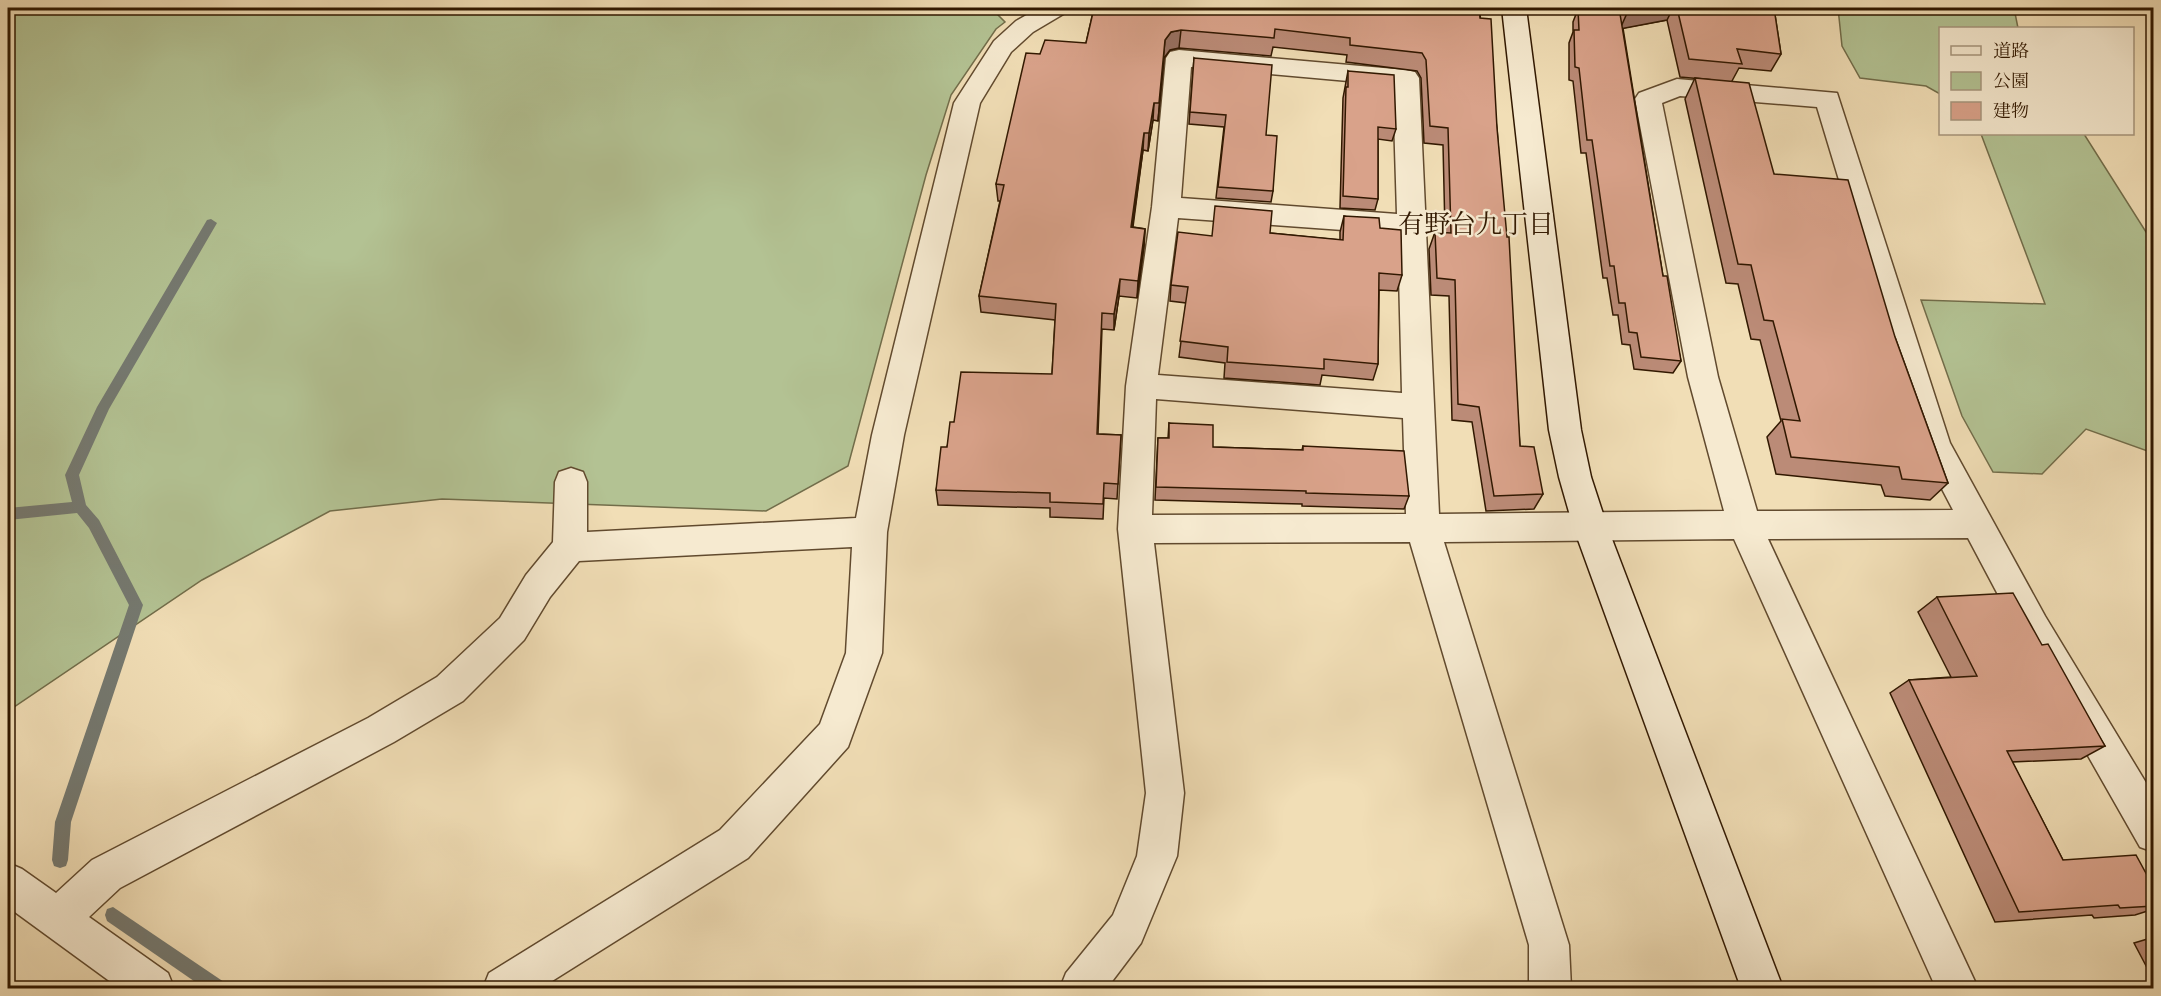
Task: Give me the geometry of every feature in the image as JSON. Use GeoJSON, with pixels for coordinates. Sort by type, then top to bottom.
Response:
{"type":"FeatureCollection","features":[{"type":"Feature","properties":{"kind":"street"},"geometry":{"type":"LineString","coordinates":[[504,988],[734,844],[835,735],[864,653],[870,532],[888,435],[967,103],[994,54],[1030,21],[1056,8]]}},
{"type":"Feature","properties":{"kind":"street"},"geometry":{"type":"LineString","coordinates":[[1514,8],[1565,430],[1590,526],[1762,988]]}},
{"type":"Feature","properties":{"kind":"street"},"geometry":{"type":"LineString","coordinates":[[1082,988],[1127,929],[1158,856],[1166,793],[1135,529],[1142,386],[1167,207],[1179,58],[1406,78],[1423,529],[1549,945],[1550,988]]}},
{"type":"Feature","properties":{"kind":"street"},"geometry":{"type":"LineString","coordinates":[[1957,988],[1744,524],[1703,377],[1648,99],[1677,87],[1828,99],[1935,445],[2034,627],[2154,833]]}},
{"type":"Feature","properties":{"kind":"street"},"geometry":{"type":"LineString","coordinates":[[1167,207],[1412,225]]}},
{"type":"Feature","properties":{"kind":"street"},"geometry":{"type":"LineString","coordinates":[[1142,386],[1419,407]]}},
{"type":"Feature","properties":{"kind":"street"},"geometry":{"type":"LineString","coordinates":[[58,917],[106,874],[381,730],[450,689],[512,629],[537,586],[570,547],[571,482]]}},
{"type":"Feature","properties":{"kind":"street"},"geometry":{"type":"LineString","coordinates":[[1135,529],[1977,524]]}},
{"type":"Feature","properties":{"kind":"street"},"geometry":{"type":"LineString","coordinates":[[570,547],[870,532]]}},
{"type":"Feature","properties":{"kind":"street"},"geometry":{"type":"LineString","coordinates":[[8,883],[153,988]]}},
{"type":"Feature","properties":{"kind":"green space"},"geometry":{"type":"Polygon","coordinates":[[[8,8],[991,8],[1005,22],[996,29],[951,95],[926,175],[848,466],[766,511],[442,499],[330,511],[202,580],[8,711],[8,8]]]}},
{"type":"Feature","properties":{"kind":"green space"},"geometry":{"type":"Polygon","coordinates":[[[1838,8],[2014,8],[2018,27],[1939,27],[1939,93],[1926,86],[1860,78],[1842,46],[1838,8]]]}},
{"type":"Feature","properties":{"kind":"green space"},"geometry":{"type":"Polygon","coordinates":[[[1981,135],[2085,135],[2153,243],[2153,453],[2086,429],[2042,474],[1993,472],[1962,416],[1921,300],[2045,304],[1981,135]]]}},
{"type":"Feature","properties":{"kind":"building"},"geometry":{"type":"Polygon","coordinates":[[[1094,8],[1391,8],[1444,12],[1444,8],[1479,8],[1480,18],[1491,19],[1497,128],[1507,237],[1509,237],[1520,446],[1534,447],[1543,494],[1494,496],[1479,407],[1458,404],[1455,280],[1437,278],[1435,232],[1451,233],[1448,128],[1430,126],[1426,60],[1422,53],[1350,45],[1350,38],[1275,29],[1274,38],[1181,30],[1171,32],[1165,40],[1159,103],[1154,103],[1149,133],[1144,133],[1131,227],[1145,229],[1138,281],[1120,279],[1114,314],[1102,313],[1097,434],[1121,435],[1118,484],[1104,483],[1103,504],[1050,502],[1050,493],[936,490],[941,447],[947,447],[950,422],[954,422],[961,372],[1052,374],[1056,304],[979,296],[1004,185],[996,184],[1026,53],[1040,54],[1045,40],[1086,43],[1094,8]]]}},
{"type":"Feature","properties":{"kind":"building"},"geometry":{"type":"Polygon","coordinates":[[[1628,8],[1645,8],[1628,11],[1628,8]]]}},
{"type":"Feature","properties":{"kind":"building"},"geometry":{"type":"Polygon","coordinates":[[[1677,8],[1774,8],[1781,54],[1737,49],[1742,64],[1689,59],[1677,8]]]}},
{"type":"Feature","properties":{"kind":"building"},"geometry":{"type":"Polygon","coordinates":[[[1578,9],[1620,14],[1663,276],[1667,276],[1681,361],[1641,357],[1637,333],[1629,332],[1625,303],[1619,303],[1614,266],[1610,266],[1592,140],[1587,140],[1579,68],[1575,67],[1574,30],[1579,30],[1578,9]]]}},
{"type":"Feature","properties":{"kind":"building"},"geometry":{"type":"Polygon","coordinates":[[[1194,58],[1272,65],[1266,135],[1277,136],[1273,191],[1218,187],[1226,115],[1190,112],[1194,58]]]}},
{"type":"Feature","properties":{"kind":"building"},"geometry":{"type":"Polygon","coordinates":[[[1348,71],[1394,75],[1396,129],[1378,127],[1378,199],[1343,196],[1348,71]]]}},
{"type":"Feature","properties":{"kind":"building"},"geometry":{"type":"Polygon","coordinates":[[[1695,78],[1749,83],[1774,174],[1848,180],[1895,337],[1948,483],[1902,479],[1899,467],[1791,457],[1782,419],[1800,421],[1773,321],[1764,320],[1751,265],[1738,264],[1695,78]]]}},
{"type":"Feature","properties":{"kind":"building"},"geometry":{"type":"Polygon","coordinates":[[[1215,206],[1272,211],[1270,233],[1343,240],[1344,216],[1379,218],[1380,228],[1401,230],[1402,275],[1379,273],[1378,364],[1324,359],[1324,369],[1227,362],[1228,347],[1180,341],[1188,287],[1171,285],[1178,232],[1212,236],[1215,206]]]}},
{"type":"Feature","properties":{"kind":"building"},"geometry":{"type":"Polygon","coordinates":[[[1169,423],[1213,425],[1213,447],[1303,450],[1303,446],[1404,451],[1409,496],[1156,487],[1158,438],[1169,438],[1169,423]]]}},
{"type":"Feature","properties":{"kind":"building"},"geometry":{"type":"Polygon","coordinates":[[[2013,593],[2042,645],[2048,644],[2105,746],[2007,751],[2063,860],[2136,855],[2154,888],[2154,906],[2120,908],[2118,905],[2019,912],[1909,680],[1977,676],[1937,597],[2013,593]]]}},
{"type":"Feature","properties":{"kind":"waterway"},"geometry":{"type":"LineString","coordinates":[[80,507],[72,475],[103,407],[211,223]]}},
{"type":"Feature","properties":{"kind":"waterway"},"geometry":{"type":"LineString","coordinates":[[8,514],[80,507]]}},
{"type":"Feature","properties":{"kind":"waterway"},"geometry":{"type":"LineString","coordinates":[[60,860],[63,822],[136,605],[94,524],[80,507]]}},
{"type":"Feature","properties":{"kind":"waterway"},"geometry":{"type":"LineString","coordinates":[[113,915],[218,988]]}},
{"type":"Feature","properties":{"kind":"district","name":"有野台九丁目"},"geometry":{"type":"Point","coordinates":[1476,224]}}]}
